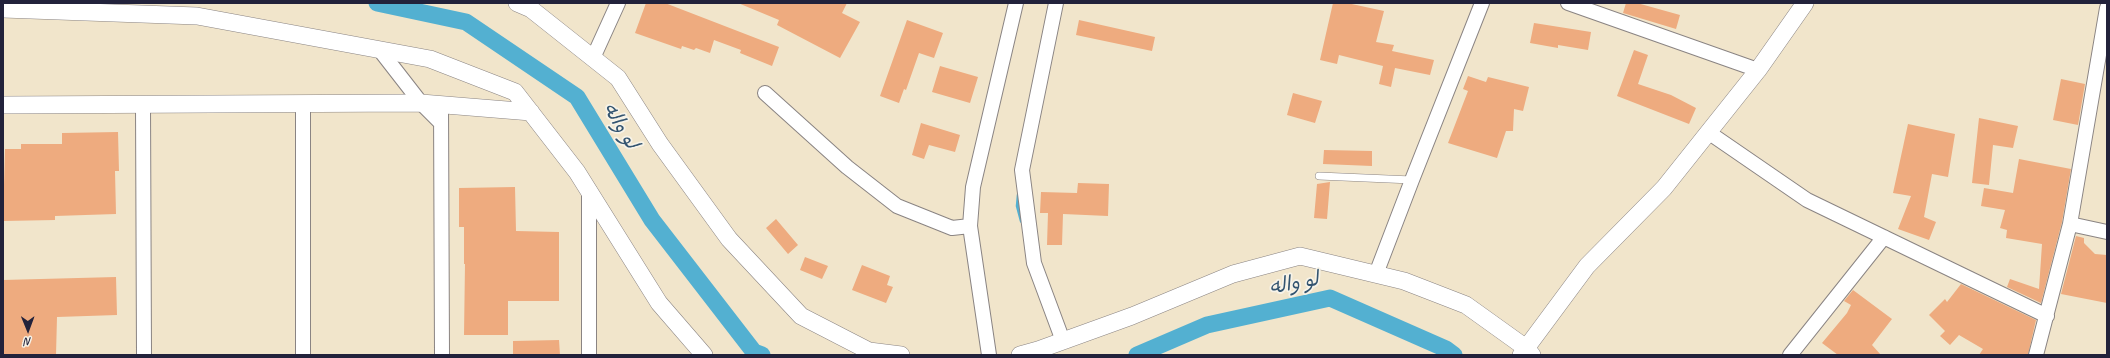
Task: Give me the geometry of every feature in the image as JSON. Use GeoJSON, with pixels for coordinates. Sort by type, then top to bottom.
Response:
{"type":"FeatureCollection","features":[{"type":"Feature","properties":{"kind":"street"},"geometry":{"type":"LineString","coordinates":[[517,3],[531,9],[618,78],[660,144],[729,239],[801,316],[869,351],[901,355]]}},
{"type":"Feature","properties":{"kind":"street"},"geometry":{"type":"LineString","coordinates":[[593,58],[618,3]]}},
{"type":"Feature","properties":{"kind":"street"},"geometry":{"type":"LineString","coordinates":[[989,355],[970,226],[973,187],[1016,3]]}},
{"type":"Feature","properties":{"kind":"street"},"geometry":{"type":"LineString","coordinates":[[1056,3],[1022,170],[1034,263],[1063,341]]}},
{"type":"Feature","properties":{"kind":"street"},"geometry":{"type":"LineString","coordinates":[[1376,274],[1482,3]]}},
{"type":"Feature","properties":{"kind":"street"},"geometry":{"type":"LineString","coordinates":[[1568,3],[1758,70]]}},
{"type":"Feature","properties":{"kind":"street"},"geometry":{"type":"LineString","coordinates":[[1020,355],[1132,316],[1233,274],[1300,256],[1404,281],[1466,304],[1526,353],[1586,266],[1664,188],[1758,70],[1805,3]]}},
{"type":"Feature","properties":{"kind":"street"},"geometry":{"type":"LineString","coordinates":[[2036,355],[2070,224],[2105,35],[2107,8]]}},
{"type":"Feature","properties":{"kind":"street"},"geometry":{"type":"LineString","coordinates":[[3,9],[197,16],[430,59],[515,92],[577,172],[659,303],[704,355]]}},
{"type":"Feature","properties":{"kind":"street"},"geometry":{"type":"LineString","coordinates":[[379,49],[422,103],[441,123]]}},
{"type":"Feature","properties":{"kind":"street"},"geometry":{"type":"LineString","coordinates":[[765,93],[847,167],[897,206],[952,228],[970,226]]}},
{"type":"Feature","properties":{"kind":"street"},"geometry":{"type":"LineString","coordinates":[[3,105],[422,103],[531,112]]}},
{"type":"Feature","properties":{"kind":"street"},"geometry":{"type":"LineString","coordinates":[[303,104],[303,355]]}},
{"type":"Feature","properties":{"kind":"street"},"geometry":{"type":"LineString","coordinates":[[441,104],[442,355]]}},
{"type":"Feature","properties":{"kind":"street"},"geometry":{"type":"LineString","coordinates":[[143,105],[144,355]]}},
{"type":"Feature","properties":{"kind":"street"},"geometry":{"type":"LineString","coordinates":[[1708,132],[1807,200],[2046,316]]}},
{"type":"Feature","properties":{"kind":"street"},"geometry":{"type":"LineString","coordinates":[[589,190],[589,355]]}},
{"type":"Feature","properties":{"kind":"street"},"geometry":{"type":"LineString","coordinates":[[2070,224],[2107,232]]}},
{"type":"Feature","properties":{"kind":"street"},"geometry":{"type":"LineString","coordinates":[[1790,355],[1884,237]]}},
{"type":"Feature","properties":{"kind":"lane"},"geometry":{"type":"LineString","coordinates":[[1319,176],[1412,180]]}},
{"type":"Feature","properties":{"kind":"building"},"geometry":{"type":"Polygon","coordinates":[[[646,3],[665,3],[779,47],[772,66],[740,53],[741,50],[714,40],[710,53],[696,48],[694,50],[682,46],[681,49],[635,33],[646,3]]]}},
{"type":"Feature","properties":{"kind":"building"},"geometry":{"type":"Polygon","coordinates":[[[738,3],[847,3],[842,13],[860,22],[840,58],[777,25],[779,20],[738,3]]]}},
{"type":"Feature","properties":{"kind":"building"},"geometry":{"type":"Polygon","coordinates":[[[1333,3],[1347,3],[1384,11],[1376,42],[1394,45],[1392,51],[1434,60],[1430,75],[1395,68],[1391,87],[1379,84],[1383,66],[1339,55],[1337,64],[1320,60],[1333,3]]]}},
{"type":"Feature","properties":{"kind":"building"},"geometry":{"type":"Polygon","coordinates":[[[1626,3],[1637,3],[1680,15],[1676,29],[1623,13],[1626,3]]]}},
{"type":"Feature","properties":{"kind":"building"},"geometry":{"type":"Polygon","coordinates":[[[907,20],[943,33],[934,58],[919,53],[906,90],[904,89],[899,103],[880,96],[907,20]]]}},
{"type":"Feature","properties":{"kind":"building"},"geometry":{"type":"Polygon","coordinates":[[[1079,20],[1155,37],[1152,51],[1076,35],[1079,20]]]}},
{"type":"Feature","properties":{"kind":"building"},"geometry":{"type":"Polygon","coordinates":[[[1534,23],[1591,32],[1588,50],[1558,45],[1558,48],[1530,43],[1534,23]]]}},
{"type":"Feature","properties":{"kind":"building"},"geometry":{"type":"Polygon","coordinates":[[[1634,50],[1648,55],[1638,84],[1671,95],[1696,108],[1689,124],[1617,96],[1634,50]]]}},
{"type":"Feature","properties":{"kind":"building"},"geometry":{"type":"Polygon","coordinates":[[[940,66],[978,77],[970,103],[932,92],[940,66]]]}},
{"type":"Feature","properties":{"kind":"building"},"geometry":{"type":"Polygon","coordinates":[[[1468,76],[1486,82],[1488,77],[1529,87],[1523,111],[1514,109],[1513,131],[1506,131],[1497,158],[1448,143],[1468,91],[1463,89],[1468,76]]]}},
{"type":"Feature","properties":{"kind":"building"},"geometry":{"type":"Polygon","coordinates":[[[2061,79],[2085,84],[2078,125],[2053,120],[2061,79]]]}},
{"type":"Feature","properties":{"kind":"building"},"geometry":{"type":"Polygon","coordinates":[[[1293,93],[1322,101],[1315,123],[1287,115],[1293,93]]]}},
{"type":"Feature","properties":{"kind":"building"},"geometry":{"type":"Polygon","coordinates":[[[1979,118],[2018,126],[2013,148],[1993,145],[1989,185],[1972,183],[1979,118]]]}},
{"type":"Feature","properties":{"kind":"building"},"geometry":{"type":"Polygon","coordinates":[[[921,123],[960,135],[955,152],[929,145],[924,159],[912,155],[921,123]]]}},
{"type":"Feature","properties":{"kind":"building"},"geometry":{"type":"Polygon","coordinates":[[[1908,124],[1955,134],[1948,177],[1932,174],[1924,217],[1936,222],[1929,240],[1898,229],[1911,196],[1893,193],[1908,124]]]}},
{"type":"Feature","properties":{"kind":"building"},"geometry":{"type":"Polygon","coordinates":[[[118,132],[119,171],[115,171],[116,214],[55,216],[55,220],[3,221],[5,149],[21,149],[21,144],[62,144],[62,133],[118,132]]]}},
{"type":"Feature","properties":{"kind":"building"},"geometry":{"type":"Polygon","coordinates":[[[1324,150],[1372,151],[1372,166],[1323,164],[1324,150]]]}},
{"type":"Feature","properties":{"kind":"building"},"geometry":{"type":"Polygon","coordinates":[[[2019,159],[2071,169],[2062,222],[2041,303],[2007,287],[2010,279],[2039,289],[2042,244],[2006,238],[2007,230],[2000,228],[2005,210],[1981,206],[1984,188],[2013,193],[2019,159]]]}},
{"type":"Feature","properties":{"kind":"building"},"geometry":{"type":"Polygon","coordinates":[[[1330,182],[1327,219],[1314,218],[1317,184],[1330,182]]]}},
{"type":"Feature","properties":{"kind":"building"},"geometry":{"type":"Polygon","coordinates":[[[1078,183],[1109,184],[1108,216],[1063,214],[1062,245],[1047,245],[1048,213],[1040,213],[1041,192],[1077,193],[1078,183]]]}},
{"type":"Feature","properties":{"kind":"building"},"geometry":{"type":"Polygon","coordinates":[[[515,187],[516,231],[559,232],[559,301],[508,301],[508,335],[464,335],[464,227],[459,227],[459,188],[515,187]]]}},
{"type":"Feature","properties":{"kind":"building"},"geometry":{"type":"Polygon","coordinates":[[[776,219],[798,245],[788,254],[766,228],[776,219]]]}},
{"type":"Feature","properties":{"kind":"building"},"geometry":{"type":"Polygon","coordinates":[[[2076,236],[2084,238],[2084,243],[2095,254],[2107,255],[2107,303],[2061,294],[2076,236]]]}},
{"type":"Feature","properties":{"kind":"building"},"geometry":{"type":"Polygon","coordinates":[[[805,257],[828,266],[822,279],[800,270],[805,257]]]}},
{"type":"Feature","properties":{"kind":"building"},"geometry":{"type":"Polygon","coordinates":[[[862,265],[890,276],[887,285],[893,287],[886,303],[852,290],[862,265]]]}},
{"type":"Feature","properties":{"kind":"building"},"geometry":{"type":"Polygon","coordinates":[[[116,277],[117,315],[57,317],[56,355],[3,355],[3,280],[116,277]]]}},
{"type":"Feature","properties":{"kind":"building"},"geometry":{"type":"Polygon","coordinates":[[[1961,284],[2036,320],[2028,355],[1979,355],[1983,349],[1959,335],[1950,345],[1940,336],[1945,331],[1929,315],[1945,299],[1947,302],[1961,284]]]}},
{"type":"Feature","properties":{"kind":"building"},"geometry":{"type":"Polygon","coordinates":[[[1853,290],[1892,319],[1872,345],[1881,355],[1838,355],[1822,343],[1847,313],[1851,305],[1844,301],[1853,290]]]}},
{"type":"Feature","properties":{"kind":"building"},"geometry":{"type":"Polygon","coordinates":[[[559,340],[560,355],[513,355],[513,341],[559,340]]]}},
{"type":"Feature","properties":{"kind":"waterway","name":"لو واله"},"geometry":{"type":"LineString","coordinates":[[377,3],[466,22],[577,97],[652,220],[754,352],[762,355]]}},
{"type":"Feature","properties":{"kind":"waterway"},"geometry":{"type":"LineString","coordinates":[[1019,195],[1018,206],[1022,221]]}},
{"type":"Feature","properties":{"kind":"waterway","name":"لو واله"},"geometry":{"type":"LineString","coordinates":[[1137,355],[1207,325],[1330,298],[1446,349],[1454,355]]}}]}
